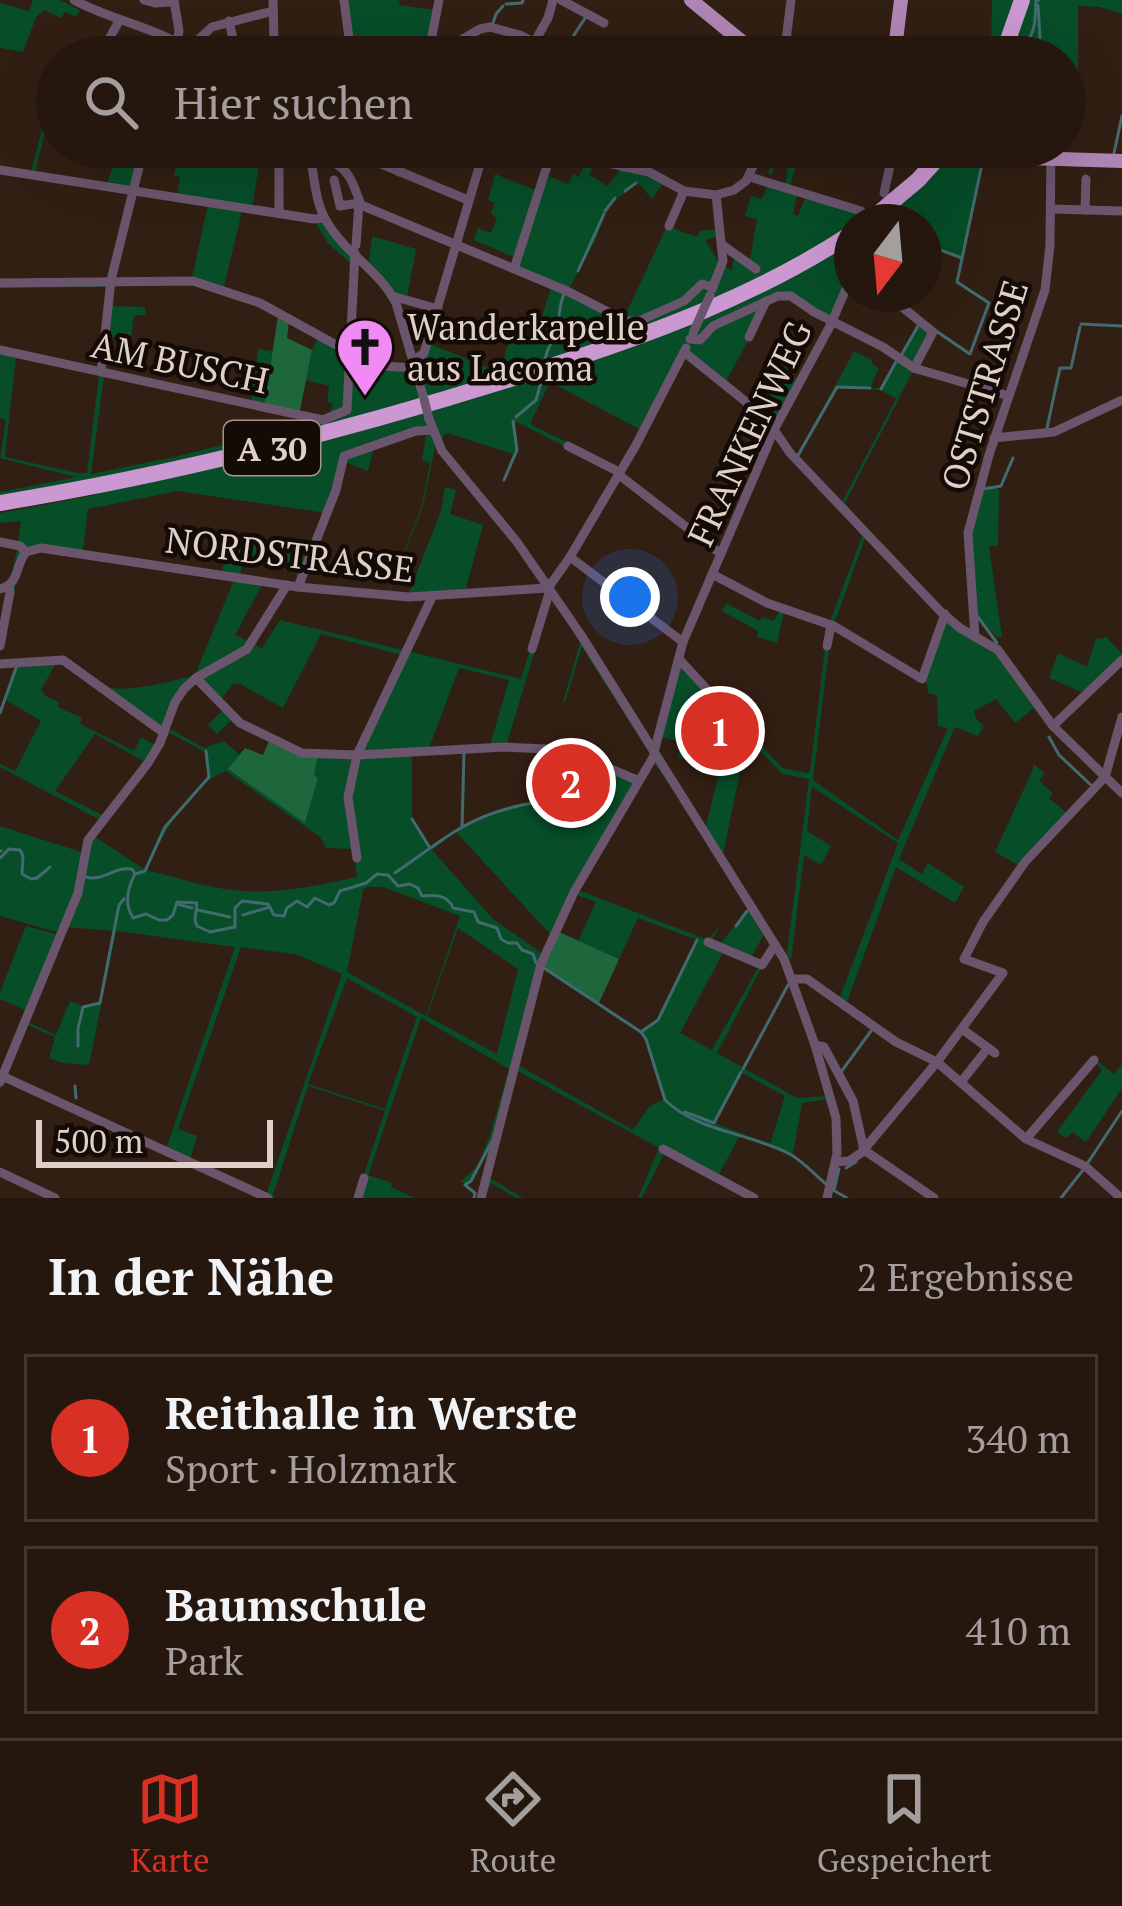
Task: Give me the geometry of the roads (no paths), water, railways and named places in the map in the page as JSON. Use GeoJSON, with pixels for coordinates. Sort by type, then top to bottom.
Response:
{"type":"FeatureCollection","features":[{"type":"Feature","properties":{"kind":"highway"},"geometry":{"type":"LineString","coordinates":[[1012,36],[1024,0]]}},
{"type":"Feature","properties":{"kind":"highway"},"geometry":{"type":"LineString","coordinates":[[882,204],[930,168]]}},
{"type":"Feature","properties":{"kind":"highway"},"geometry":{"type":"LineString","coordinates":[[899,204],[934,168]]}},
{"type":"Feature","properties":{"kind":"highway","name":"A 30"},"geometry":{"type":"LineString","coordinates":[[0,506],[112,490],[292,449],[448,406],[734,303],[834,249]]}},
{"type":"Feature","properties":{"kind":"main road"},"geometry":{"type":"LineString","coordinates":[[691,0],[734,36]]}},
{"type":"Feature","properties":{"kind":"main road"},"geometry":{"type":"LineString","coordinates":[[898,36],[902,0]]}},
{"type":"Feature","properties":{"kind":"main road"},"geometry":{"type":"LineString","coordinates":[[1086,156],[1122,160]]}},
{"type":"Feature","properties":{"kind":"street"},"geometry":{"type":"LineString","coordinates":[[74,0],[162,36]]}},
{"type":"Feature","properties":{"kind":"street"},"geometry":{"type":"LineString","coordinates":[[144,0],[155,4],[174,1],[178,36]]}},
{"type":"Feature","properties":{"kind":"street"},"geometry":{"type":"LineString","coordinates":[[344,0],[349,36]]}},
{"type":"Feature","properties":{"kind":"street"},"geometry":{"type":"LineString","coordinates":[[432,36],[439,0]]}},
{"type":"Feature","properties":{"kind":"street"},"geometry":{"type":"LineString","coordinates":[[538,36],[557,0],[604,23]]}},
{"type":"Feature","properties":{"kind":"street"},"geometry":{"type":"LineString","coordinates":[[787,36],[791,0]]}},
{"type":"Feature","properties":{"kind":"street"},"geometry":{"type":"LineString","coordinates":[[207,36],[212,27],[273,5],[274,36]]}},
{"type":"Feature","properties":{"kind":"street"},"geometry":{"type":"LineString","coordinates":[[111,36],[119,21]]}},
{"type":"Feature","properties":{"kind":"street"},"geometry":{"type":"LineString","coordinates":[[229,21],[232,36]]}},
{"type":"Feature","properties":{"kind":"street"},"geometry":{"type":"LineString","coordinates":[[469,36],[486,27],[522,36]]}},
{"type":"Feature","properties":{"kind":"street"},"geometry":{"type":"LineString","coordinates":[[101,372],[111,280],[138,168]]}},
{"type":"Feature","properties":{"kind":"street"},"geometry":{"type":"LineString","coordinates":[[312,168],[324,218],[392,296],[431,425],[446,456],[502,521],[549,589],[775,945],[792,979],[836,1118],[836,1162],[829,1190]]}},
{"type":"Feature","properties":{"kind":"street"},"geometry":{"type":"LineString","coordinates":[[343,168],[354,181],[359,202],[349,358]]}},
{"type":"Feature","properties":{"kind":"street"},"geometry":{"type":"LineString","coordinates":[[390,168],[468,200]]}},
{"type":"Feature","properties":{"kind":"street"},"geometry":{"type":"LineString","coordinates":[[399,172],[400,168]]}},
{"type":"Feature","properties":{"kind":"street"},"geometry":{"type":"LineString","coordinates":[[414,365],[424,353],[478,168]]}},
{"type":"Feature","properties":{"kind":"street"},"geometry":{"type":"LineString","coordinates":[[514,269],[547,168]]}},
{"type":"Feature","properties":{"kind":"street"},"geometry":{"type":"LineString","coordinates":[[629,168],[649,172],[684,191],[716,195],[734,190],[753,168]]}},
{"type":"Feature","properties":{"kind":"street"},"geometry":{"type":"LineString","coordinates":[[884,193],[889,168]]}},
{"type":"Feature","properties":{"kind":"street","name":"OSTSTRASSE"},"geometry":{"type":"LineString","coordinates":[[976,638],[969,525],[1045,290],[1052,168]]}},
{"type":"Feature","properties":{"kind":"street"},"geometry":{"type":"LineString","coordinates":[[0,170],[324,218]]}},
{"type":"Feature","properties":{"kind":"street"},"geometry":{"type":"LineString","coordinates":[[279,214],[279,170],[294,173]]}},
{"type":"Feature","properties":{"kind":"street"},"geometry":{"type":"LineString","coordinates":[[749,177],[834,206]]}},
{"type":"Feature","properties":{"kind":"street"},"geometry":{"type":"LineString","coordinates":[[334,179],[340,206],[359,202],[632,322],[684,301],[702,284],[711,291]]}},
{"type":"Feature","properties":{"kind":"street"},"geometry":{"type":"LineString","coordinates":[[1085,210],[1086,179]]}},
{"type":"Feature","properties":{"kind":"street"},"geometry":{"type":"LineString","coordinates":[[279,188],[294,190]]}},
{"type":"Feature","properties":{"kind":"street"},"geometry":{"type":"LineString","coordinates":[[669,226],[684,191]]}},
{"type":"Feature","properties":{"kind":"street"},"geometry":{"type":"LineString","coordinates":[[532,649],[549,589],[684,352],[722,266],[716,195]]}},
{"type":"Feature","properties":{"kind":"street"},"geometry":{"type":"LineString","coordinates":[[1052,209],[1122,211]]}},
{"type":"Feature","properties":{"kind":"street"},"geometry":{"type":"LineString","coordinates":[[722,244],[756,269]]}},
{"type":"Feature","properties":{"kind":"street"},"geometry":{"type":"LineString","coordinates":[[0,284],[184,280],[260,303],[349,358],[414,365]]}},
{"type":"Feature","properties":{"kind":"street"},"geometry":{"type":"LineString","coordinates":[[692,336],[700,340],[712,326],[788,295],[914,368],[1009,396]]}},
{"type":"Feature","properties":{"kind":"street"},"geometry":{"type":"LineString","coordinates":[[392,296],[438,309]]}},
{"type":"Feature","properties":{"kind":"street"},"geometry":{"type":"LineString","coordinates":[[749,337],[766,302]]}},
{"type":"Feature","properties":{"kind":"street","name":"FRANKENWEG"},"geometry":{"type":"LineString","coordinates":[[481,1198],[541,965],[574,892],[654,753],[683,643],[775,428],[835,312]]}},
{"type":"Feature","properties":{"kind":"street"},"geometry":{"type":"LineString","coordinates":[[908,312],[933,332],[914,368]]}},
{"type":"Feature","properties":{"kind":"street","name":"AM BUSCH"},"geometry":{"type":"LineString","coordinates":[[0,350],[316,420],[346,410],[349,358]]}},
{"type":"Feature","properties":{"kind":"street"},"geometry":{"type":"LineString","coordinates":[[684,352],[775,428],[790,452],[946,614],[998,650],[1053,726],[1122,793]]}},
{"type":"Feature","properties":{"kind":"street"},"geometry":{"type":"LineString","coordinates":[[994,438],[1054,432],[1122,400]]}},
{"type":"Feature","properties":{"kind":"street"},"geometry":{"type":"LineString","coordinates":[[261,1196],[1,1078],[78,893],[88,840],[140,775],[175,702],[196,678],[248,649],[292,586],[336,490],[341,461],[347,454],[431,425]]}},
{"type":"Feature","properties":{"kind":"street"},"geometry":{"type":"LineString","coordinates":[[568,446],[618,473],[721,554]]}},
{"type":"Feature","properties":{"kind":"street","name":"NORDSTRASSE"},"geometry":{"type":"LineString","coordinates":[[0,542],[26,552],[41,548],[292,586],[432,597],[549,589]]}},
{"type":"Feature","properties":{"kind":"street"},"geometry":{"type":"LineString","coordinates":[[0,646],[4,588],[15,580],[26,552]]}},
{"type":"Feature","properties":{"kind":"street"},"geometry":{"type":"LineString","coordinates":[[570,557],[683,643]]}},
{"type":"Feature","properties":{"kind":"street"},"geometry":{"type":"LineString","coordinates":[[712,574],[766,603],[831,625],[922,679],[946,614]]}},
{"type":"Feature","properties":{"kind":"street"},"geometry":{"type":"LineString","coordinates":[[357,858],[348,794],[357,754],[432,597]]}},
{"type":"Feature","properties":{"kind":"street"},"geometry":{"type":"LineString","coordinates":[[827,646],[831,625]]}},
{"type":"Feature","properties":{"kind":"street"},"geometry":{"type":"LineString","coordinates":[[679,659],[737,722]]}},
{"type":"Feature","properties":{"kind":"street"},"geometry":{"type":"LineString","coordinates":[[1053,726],[1122,659]]}},
{"type":"Feature","properties":{"kind":"street"},"geometry":{"type":"LineString","coordinates":[[0,664],[63,660],[164,733]]}},
{"type":"Feature","properties":{"kind":"street"},"geometry":{"type":"LineString","coordinates":[[196,678],[240,723],[302,753],[567,749],[639,781]]}},
{"type":"Feature","properties":{"kind":"street"},"geometry":{"type":"LineString","coordinates":[[1062,717],[1065,738]]}},
{"type":"Feature","properties":{"kind":"street"},"geometry":{"type":"LineString","coordinates":[[836,1162],[854,1159],[863,1150],[1003,974],[964,959],[983,922],[1034,850],[1105,777],[1122,717]]}},
{"type":"Feature","properties":{"kind":"street"},"geometry":{"type":"LineString","coordinates":[[708,942],[762,965],[775,945]]}},
{"type":"Feature","properties":{"kind":"street"},"geometry":{"type":"LineString","coordinates":[[792,979],[807,979],[896,1042],[937,1062],[1026,1139],[1084,1166],[1121,1198]]}},
{"type":"Feature","properties":{"kind":"street"},"geometry":{"type":"LineString","coordinates":[[961,1082],[992,1051],[962,1029]]}},
{"type":"Feature","properties":{"kind":"street"},"geometry":{"type":"LineString","coordinates":[[815,1045],[824,1047],[850,1094],[863,1150],[934,1198]]}},
{"type":"Feature","properties":{"kind":"street"},"geometry":{"type":"LineString","coordinates":[[1026,1139],[1094,1060]]}},
{"type":"Feature","properties":{"kind":"street"},"geometry":{"type":"LineString","coordinates":[[663,1148],[754,1198]]}},
{"type":"Feature","properties":{"kind":"street"},"geometry":{"type":"LineString","coordinates":[[0,1172],[55,1198]]}},
{"type":"Feature","properties":{"kind":"street"},"geometry":{"type":"LineString","coordinates":[[358,1198],[364,1178]]}},
{"type":"Feature","properties":{"kind":"waterway"},"geometry":{"type":"LineString","coordinates":[[506,4],[523,0]]}},
{"type":"Feature","properties":{"kind":"waterway"},"geometry":{"type":"LineString","coordinates":[[1030,36],[1039,0]]}},
{"type":"Feature","properties":{"kind":"waterway"},"geometry":{"type":"LineString","coordinates":[[1038,5],[1040,36]]}},
{"type":"Feature","properties":{"kind":"waterway"},"geometry":{"type":"LineString","coordinates":[[493,23],[503,6]]}},
{"type":"Feature","properties":{"kind":"waterway"},"geometry":{"type":"LineString","coordinates":[[573,36],[587,15]]}},
{"type":"Feature","properties":{"kind":"waterway"},"geometry":{"type":"LineString","coordinates":[[1114,153],[1122,116]]}},
{"type":"Feature","properties":{"kind":"waterway"},"geometry":{"type":"LineString","coordinates":[[936,331],[970,354],[989,303],[957,282],[981,168]]}},
{"type":"Feature","properties":{"kind":"waterway"},"geometry":{"type":"LineString","coordinates":[[625,191],[636,183]]}},
{"type":"Feature","properties":{"kind":"waterway"},"geometry":{"type":"LineString","coordinates":[[605,211],[615,198]]}},
{"type":"Feature","properties":{"kind":"waterway"},"geometry":{"type":"LineString","coordinates":[[578,271],[604,214]]}},
{"type":"Feature","properties":{"kind":"waterway"},"geometry":{"type":"LineString","coordinates":[[942,251],[962,258]]}},
{"type":"Feature","properties":{"kind":"waterway"},"geometry":{"type":"LineString","coordinates":[[545,360],[564,294]]}},
{"type":"Feature","properties":{"kind":"waterway"},"geometry":{"type":"LineString","coordinates":[[1081,324],[1122,326]]}},
{"type":"Feature","properties":{"kind":"waterway"},"geometry":{"type":"LineString","coordinates":[[902,354],[918,326]]}},
{"type":"Feature","properties":{"kind":"waterway"},"geometry":{"type":"LineString","coordinates":[[1047,428],[1060,368],[1071,368],[1080,327]]}},
{"type":"Feature","properties":{"kind":"waterway"},"geometry":{"type":"LineString","coordinates":[[881,389],[897,360]]}},
{"type":"Feature","properties":{"kind":"waterway"},"geometry":{"type":"LineString","coordinates":[[516,417],[536,400],[543,375]]}},
{"type":"Feature","properties":{"kind":"waterway"},"geometry":{"type":"LineString","coordinates":[[797,457],[837,387],[870,388]]}},
{"type":"Feature","properties":{"kind":"waterway"},"geometry":{"type":"LineString","coordinates":[[504,480],[517,450],[513,421]]}},
{"type":"Feature","properties":{"kind":"waterway"},"geometry":{"type":"LineString","coordinates":[[983,489],[1001,486],[1013,458]]}},
{"type":"Feature","properties":{"kind":"waterway"},"geometry":{"type":"LineString","coordinates":[[978,617],[997,643]]}},
{"type":"Feature","properties":{"kind":"waterway"},"geometry":{"type":"LineString","coordinates":[[0,713],[16,668]]}},
{"type":"Feature","properties":{"kind":"waterway"},"geometry":{"type":"LineString","coordinates":[[1049,737],[1059,755],[1091,785]]}},
{"type":"Feature","properties":{"kind":"waterway"},"geometry":{"type":"LineString","coordinates":[[135,874],[145,871],[165,827],[209,777],[206,751]]}},
{"type":"Feature","properties":{"kind":"waterway"},"geometry":{"type":"LineString","coordinates":[[462,826],[464,753]]}},
{"type":"Feature","properties":{"kind":"waterway"},"geometry":{"type":"LineString","coordinates":[[395,873],[488,815],[540,802],[589,802]]}},
{"type":"Feature","properties":{"kind":"waterway"},"geometry":{"type":"LineString","coordinates":[[412,819],[430,848]]}},
{"type":"Feature","properties":{"kind":"waterway"},"geometry":{"type":"LineString","coordinates":[[0,858],[9,849],[20,850],[22,874],[31,879],[50,867]]}},
{"type":"Feature","properties":{"kind":"waterway"},"geometry":{"type":"LineString","coordinates":[[86,877],[132,869],[128,902],[133,918],[146,914],[167,920],[177,902],[197,903],[197,926],[210,932],[235,927],[235,908],[242,901],[268,904],[274,915],[284,916],[297,901],[307,907],[315,898],[329,905],[340,891],[377,874],[388,875],[398,886],[410,884],[422,896],[440,896],[453,908],[474,912],[478,922],[497,928],[501,939],[517,943],[533,954],[536,963]]}},
{"type":"Feature","properties":{"kind":"waterway"},"geometry":{"type":"LineString","coordinates":[[78,1029],[83,1007],[100,1003],[124,899]]}},
{"type":"Feature","properties":{"kind":"waterway"},"geometry":{"type":"LineString","coordinates":[[177,904],[192,908]]}},
{"type":"Feature","properties":{"kind":"waterway"},"geometry":{"type":"LineString","coordinates":[[243,915],[270,907]]}},
{"type":"Feature","properties":{"kind":"waterway"},"geometry":{"type":"LineString","coordinates":[[198,910],[230,917]]}},
{"type":"Feature","properties":{"kind":"waterway"},"geometry":{"type":"LineString","coordinates":[[736,926],[747,911]]}},
{"type":"Feature","properties":{"kind":"waterway"},"geometry":{"type":"LineString","coordinates":[[641,1032],[658,1020],[697,940]]}},
{"type":"Feature","properties":{"kind":"waterway"},"geometry":{"type":"LineString","coordinates":[[544,968],[641,1032],[665,1100],[678,1110],[788,1153],[826,1184]]}},
{"type":"Feature","properties":{"kind":"waterway"},"geometry":{"type":"LineString","coordinates":[[743,1069],[788,985]]}},
{"type":"Feature","properties":{"kind":"waterway"},"geometry":{"type":"LineString","coordinates":[[78,1031],[78,1046]]}},
{"type":"Feature","properties":{"kind":"waterway"},"geometry":{"type":"LineString","coordinates":[[841,1072],[871,1031]]}},
{"type":"Feature","properties":{"kind":"waterway"},"geometry":{"type":"LineString","coordinates":[[685,1112],[714,1123],[741,1072]]}},
{"type":"Feature","properties":{"kind":"waterway"},"geometry":{"type":"LineString","coordinates":[[75,1086],[76,1098]]}},
{"type":"Feature","properties":{"kind":"waterway"},"geometry":{"type":"LineString","coordinates":[[1087,1164],[1122,1111]]}},
{"type":"Feature","properties":{"kind":"waterway"},"geometry":{"type":"LineString","coordinates":[[474,1198],[475,1193],[465,1185],[492,1141]]}},
{"type":"Feature","properties":{"kind":"waterway"},"geometry":{"type":"LineString","coordinates":[[846,1168],[856,1162]]}},
{"type":"Feature","properties":{"kind":"waterway"},"geometry":{"type":"LineString","coordinates":[[834,1190],[839,1169]]}},
{"type":"Feature","properties":{"kind":"waterway"},"geometry":{"type":"LineString","coordinates":[[1061,1198],[1083,1170]]}},
{"type":"Feature","properties":{"kind":"waterway"},"geometry":{"type":"LineString","coordinates":[[833,1190],[847,1198]]}},
{"type":"Feature","properties":{"kind":"place","name":"Wanderkapelle aus Lacoma"},"geometry":{"type":"Point","coordinates":[365,398]}},
{"type":"Feature","properties":{"kind":"place","name":"Reithalle in Werste"},"geometry":{"type":"Point","coordinates":[720,731]}},
{"type":"Feature","properties":{"kind":"place","name":"Baumschule"},"geometry":{"type":"Point","coordinates":[571,783]}}]}
